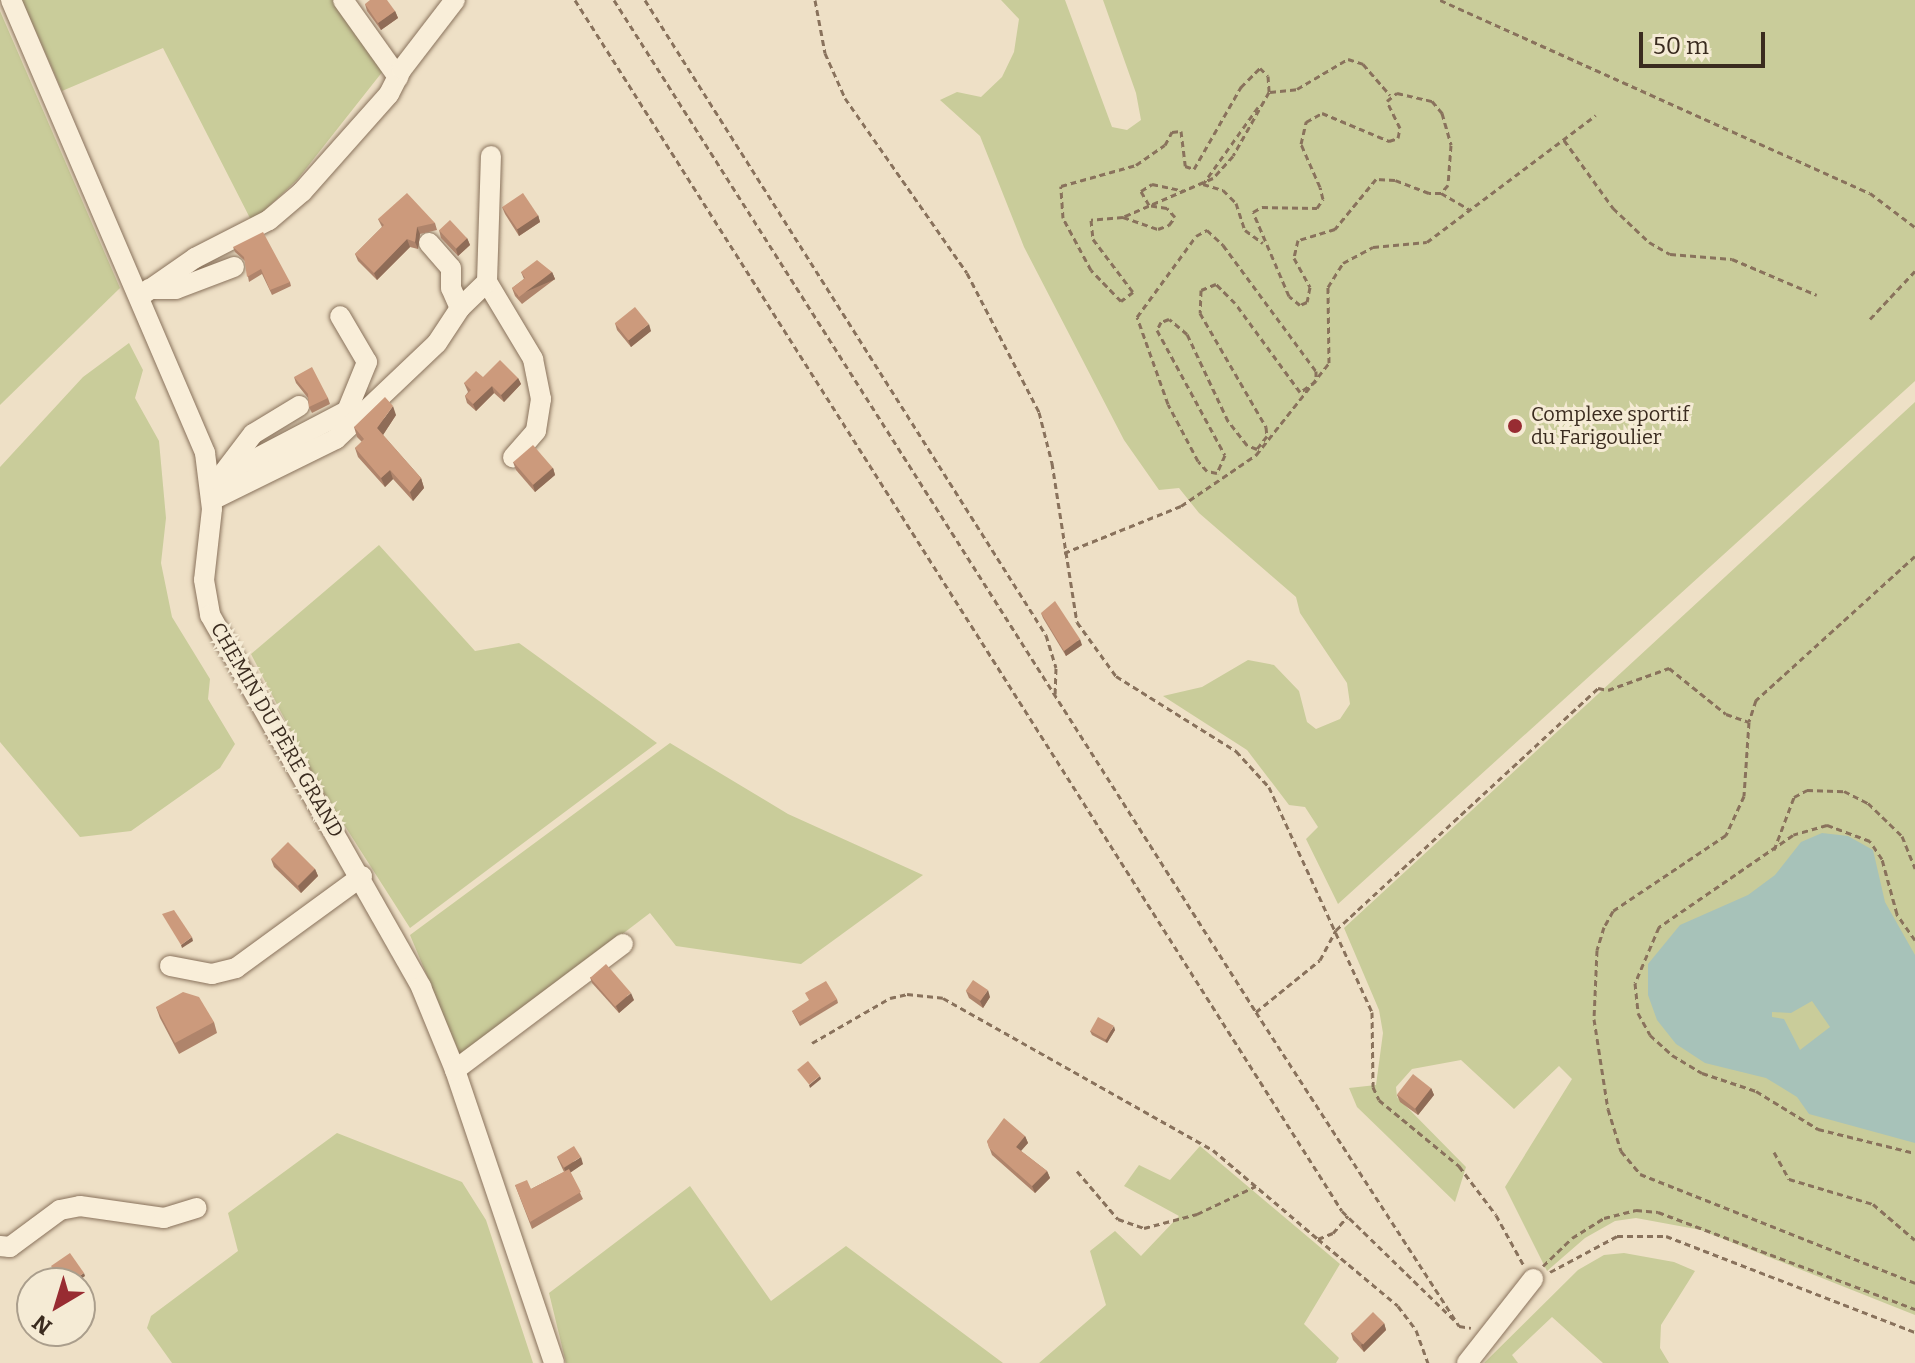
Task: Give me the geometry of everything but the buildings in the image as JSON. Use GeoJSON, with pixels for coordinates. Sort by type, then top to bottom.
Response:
{"type":"FeatureCollection","features":[{"type":"Feature","properties":{"kind":"street","name":"CHEMIN DU PÈRE GRAND"},"geometry":{"type":"LineString","coordinates":[[11,0],[144,293],[205,453],[215,486],[204,580],[210,615],[362,876],[421,987],[455,1070],[554,1363]]}},
{"type":"Feature","properties":{"kind":"street"},"geometry":{"type":"LineString","coordinates":[[343,0],[398,77]]}},
{"type":"Feature","properties":{"kind":"street"},"geometry":{"type":"LineString","coordinates":[[144,293],[269,220],[351,141],[455,0]]}},
{"type":"Feature","properties":{"kind":"street"},"geometry":{"type":"LineString","coordinates":[[491,156],[487,282],[533,359],[541,399],[536,431],[513,457]]}},
{"type":"Feature","properties":{"kind":"street"},"geometry":{"type":"LineString","coordinates":[[429,243],[451,268],[451,288],[460,308]]}},
{"type":"Feature","properties":{"kind":"street"},"geometry":{"type":"LineString","coordinates":[[144,293],[176,289],[234,267]]}},
{"type":"Feature","properties":{"kind":"street"},"geometry":{"type":"LineString","coordinates":[[215,486],[336,439],[437,343],[460,308],[487,282]]}},
{"type":"Feature","properties":{"kind":"street"},"geometry":{"type":"LineString","coordinates":[[215,486],[347,411],[367,362],[340,316]]}},
{"type":"Feature","properties":{"kind":"street"},"geometry":{"type":"LineString","coordinates":[[215,486],[253,434],[299,406]]}},
{"type":"Feature","properties":{"kind":"street"},"geometry":{"type":"LineString","coordinates":[[170,966],[212,974],[236,968],[362,876]]}},
{"type":"Feature","properties":{"kind":"street"},"geometry":{"type":"LineString","coordinates":[[455,1070],[623,944]]}},
{"type":"Feature","properties":{"kind":"street"},"geometry":{"type":"LineString","coordinates":[[0,1246],[10,1247],[60,1210],[80,1206],[164,1218],[197,1208]]}},
{"type":"Feature","properties":{"kind":"street"},"geometry":{"type":"LineString","coordinates":[[1467,1363],[1533,1279]]}},
{"type":"Feature","properties":{"kind":"path"},"geometry":{"type":"LineString","coordinates":[[575,0],[1348,1216],[1459,1326],[1494,1326]]}},
{"type":"Feature","properties":{"kind":"path"},"geometry":{"type":"LineString","coordinates":[[614,0],[1256,1012],[1459,1326]]}},
{"type":"Feature","properties":{"kind":"path"},"geometry":{"type":"LineString","coordinates":[[645,0],[1046,635],[1056,668],[1055,694]]}},
{"type":"Feature","properties":{"kind":"path"},"geometry":{"type":"LineString","coordinates":[[815,0],[825,53],[845,98],[967,273],[1039,412],[1052,463],[1077,622],[1102,661],[1144,696],[1253,767],[1296,839],[1372,1012],[1373,1087],[1379,1100],[1459,1166],[1496,1215],[1533,1279]]}},
{"type":"Feature","properties":{"kind":"path"},"geometry":{"type":"LineString","coordinates":[[1440,0],[1870,193],[1915,227]]}},
{"type":"Feature","properties":{"kind":"path"},"geometry":{"type":"LineString","coordinates":[[1203,184],[1269,92],[1297,89],[1348,59],[1363,64],[1390,95],[1432,101],[1442,113],[1451,173],[1441,193]]}},
{"type":"Feature","properties":{"kind":"path"},"geometry":{"type":"LineString","coordinates":[[1260,68],[1268,76],[1269,92],[1233,156],[1203,184],[1123,217],[1091,220],[1089,227],[1133,292],[1121,301],[1091,270],[1058,199],[1061,186],[1136,165],[1165,145],[1172,132],[1181,131],[1185,166],[1194,169],[1250,74],[1260,68]]}},
{"type":"Feature","properties":{"kind":"path"},"geometry":{"type":"LineString","coordinates":[[1390,95],[1387,101],[1400,128],[1398,138],[1389,141],[1322,113],[1306,122],[1301,144],[1323,199],[1317,208],[1262,207],[1253,212],[1264,244],[1289,296],[1300,305],[1307,302],[1310,287],[1294,258],[1298,240],[1335,229],[1368,185],[1386,177],[1441,193],[1470,209]]}},
{"type":"Feature","properties":{"kind":"path"},"geometry":{"type":"LineString","coordinates":[[1064,553],[1181,506],[1256,455],[1329,363],[1328,287],[1343,263],[1373,247],[1427,242],[1596,115]]}},
{"type":"Feature","properties":{"kind":"path"},"geometry":{"type":"LineString","coordinates":[[1564,139],[1613,208],[1649,242],[1670,254],[1732,259],[1817,295]]}},
{"type":"Feature","properties":{"kind":"path"},"geometry":{"type":"LineString","coordinates":[[1203,184],[1223,190],[1236,203],[1245,230],[1264,244]]}},
{"type":"Feature","properties":{"kind":"path"},"geometry":{"type":"LineString","coordinates":[[1123,217],[1158,229],[1175,217],[1167,208],[1149,205],[1141,199],[1146,186],[1185,192]]}},
{"type":"Feature","properties":{"kind":"path"},"geometry":{"type":"LineString","coordinates":[[1207,230],[1223,245],[1316,371],[1316,381],[1300,392],[1293,387],[1235,303],[1216,284],[1201,290],[1200,313],[1266,427],[1263,445],[1247,445],[1228,421],[1187,334],[1169,319],[1161,322],[1157,330],[1225,455],[1217,473],[1207,471],[1168,404],[1137,317],[1196,236],[1207,230]]}},
{"type":"Feature","properties":{"kind":"path"},"geometry":{"type":"LineString","coordinates":[[1870,319],[1915,271]]}},
{"type":"Feature","properties":{"kind":"path"},"geometry":{"type":"LineString","coordinates":[[1915,556],[1756,700],[1749,722],[1744,796],[1726,835],[1613,911],[1597,950],[1594,1019],[1608,1109],[1628,1164],[1657,1184],[1915,1283]]}},
{"type":"Feature","properties":{"kind":"path"},"geometry":{"type":"LineString","coordinates":[[1256,1012],[1320,960],[1336,930],[1598,688],[1608,690],[1669,668],[1726,714],[1749,722]]}},
{"type":"Feature","properties":{"kind":"path"},"geometry":{"type":"LineString","coordinates":[[1774,851],[1794,797],[1807,790],[1835,790],[1868,803],[1902,836],[1915,869]]}},
{"type":"Feature","properties":{"kind":"path"},"geometry":{"type":"LineString","coordinates":[[1915,940],[1897,914],[1882,859],[1870,841],[1827,825],[1793,835],[1774,851],[1659,927],[1635,983],[1638,1013],[1650,1035],[1702,1073],[1756,1091],[1818,1129],[1915,1153]]}},
{"type":"Feature","properties":{"kind":"path"},"geometry":{"type":"LineString","coordinates":[[812,1043],[890,998],[907,994],[943,998],[1213,1150],[1398,1306],[1416,1330],[1428,1363]]}},
{"type":"Feature","properties":{"kind":"path"},"geometry":{"type":"LineString","coordinates":[[1774,1152],[1789,1179],[1873,1204],[1915,1240]]}},
{"type":"Feature","properties":{"kind":"path"},"geometry":{"type":"LineString","coordinates":[[1077,1171],[1118,1219],[1144,1228],[1197,1214],[1256,1186]]}},
{"type":"Feature","properties":{"kind":"path"},"geometry":{"type":"LineString","coordinates":[[1533,1279],[1572,1238],[1604,1218],[1636,1210],[1658,1212],[1915,1309]]}},
{"type":"Feature","properties":{"kind":"path"},"geometry":{"type":"LineString","coordinates":[[1318,1239],[1333,1233],[1348,1216]]}},
{"type":"Feature","properties":{"kind":"path"},"geometry":{"type":"LineString","coordinates":[[1533,1279],[1617,1236],[1666,1236],[1915,1332]]}},
{"type":"Feature","properties":{"kind":"green space"},"geometry":{"type":"Polygon","coordinates":[[[22,0],[333,0],[383,71],[297,180],[252,222],[163,48],[62,91],[22,0]]]}},
{"type":"Feature","properties":{"kind":"green space","name":"Complexe sportif du Farigoulier"},"geometry":{"type":"Polygon","coordinates":[[[1001,0],[1065,0],[1112,127],[1127,130],[1141,120],[1136,93],[1103,0],[1915,0],[1915,381],[1338,904],[1306,839],[1318,827],[1305,807],[1289,805],[1247,750],[1163,696],[1202,687],[1248,660],[1274,665],[1299,691],[1307,722],[1316,729],[1340,719],[1350,704],[1347,683],[1300,613],[1296,597],[1199,513],[1179,488],[1159,490],[1124,440],[1024,247],[980,136],[940,100],[957,92],[981,97],[1002,77],[1014,52],[1019,19],[1001,0]]]}},
{"type":"Feature","properties":{"kind":"green space"},"geometry":{"type":"Polygon","coordinates":[[[0,11],[120,288],[0,405],[0,11]]]}},
{"type":"Feature","properties":{"kind":"green space"},"geometry":{"type":"Polygon","coordinates":[[[129,343],[143,370],[135,398],[159,441],[166,518],[161,563],[172,617],[210,679],[208,699],[235,744],[220,768],[131,831],[80,837],[0,742],[0,467],[83,377],[129,343]]]}},
{"type":"Feature","properties":{"kind":"green space"},"geometry":{"type":"Polygon","coordinates":[[[1915,402],[1915,1315],[1701,1230],[1636,1218],[1615,1221],[1585,1238],[1547,1271],[1505,1187],[1572,1079],[1559,1066],[1514,1109],[1461,1060],[1412,1069],[1396,1087],[1397,1097],[1466,1167],[1455,1202],[1357,1107],[1349,1088],[1376,1085],[1383,1033],[1379,1010],[1344,928],[1915,402]]]}},
{"type":"Feature","properties":{"kind":"green space"},"geometry":{"type":"Polygon","coordinates":[[[379,545],[475,651],[519,643],[657,743],[410,928],[318,784],[251,654],[379,545]]]}},
{"type":"Feature","properties":{"kind":"green space"},"geometry":{"type":"Polygon","coordinates":[[[670,743],[788,814],[923,875],[801,964],[676,946],[650,913],[461,1057],[410,935],[670,743]]]}},
{"type":"Feature","properties":{"kind":"green space"},"geometry":{"type":"Polygon","coordinates":[[[337,1133],[462,1182],[486,1220],[533,1363],[172,1363],[147,1328],[151,1316],[238,1251],[228,1213],[337,1133]]]}},
{"type":"Feature","properties":{"kind":"green space"},"geometry":{"type":"Polygon","coordinates":[[[1200,1146],[1340,1264],[1304,1324],[1339,1358],[1336,1363],[1039,1363],[1106,1305],[1090,1251],[1115,1231],[1141,1256],[1179,1216],[1124,1186],[1139,1165],[1170,1180],[1200,1146]]]}},
{"type":"Feature","properties":{"kind":"green space"},"geometry":{"type":"Polygon","coordinates":[[[690,1186],[771,1301],[846,1246],[1003,1363],[566,1363],[549,1293],[690,1186]]]}},
{"type":"Feature","properties":{"kind":"green space"},"geometry":{"type":"Polygon","coordinates":[[[1624,1253],[1674,1262],[1695,1271],[1661,1325],[1660,1348],[1669,1363],[1603,1363],[1552,1317],[1512,1355],[1518,1363],[1484,1363],[1578,1270],[1604,1255],[1624,1253]]]}},
{"type":"Feature","properties":{"kind":"water"},"geometry":{"type":"Polygon","coordinates":[[[1822,833],[1848,836],[1873,850],[1885,902],[1915,955],[1915,1143],[1809,1114],[1797,1097],[1766,1078],[1705,1063],[1676,1044],[1657,1020],[1648,995],[1648,964],[1680,925],[1748,895],[1775,875],[1801,842],[1822,833]],[[1812,1001],[1791,1013],[1772,1012],[1772,1017],[1784,1019],[1800,1050],[1830,1027],[1812,1001]]]}},
{"type":"Feature","properties":{"kind":"place","name":"Complexe sportif du Farigoulier"},"geometry":{"type":"Point","coordinates":[1515,426]}}]}
